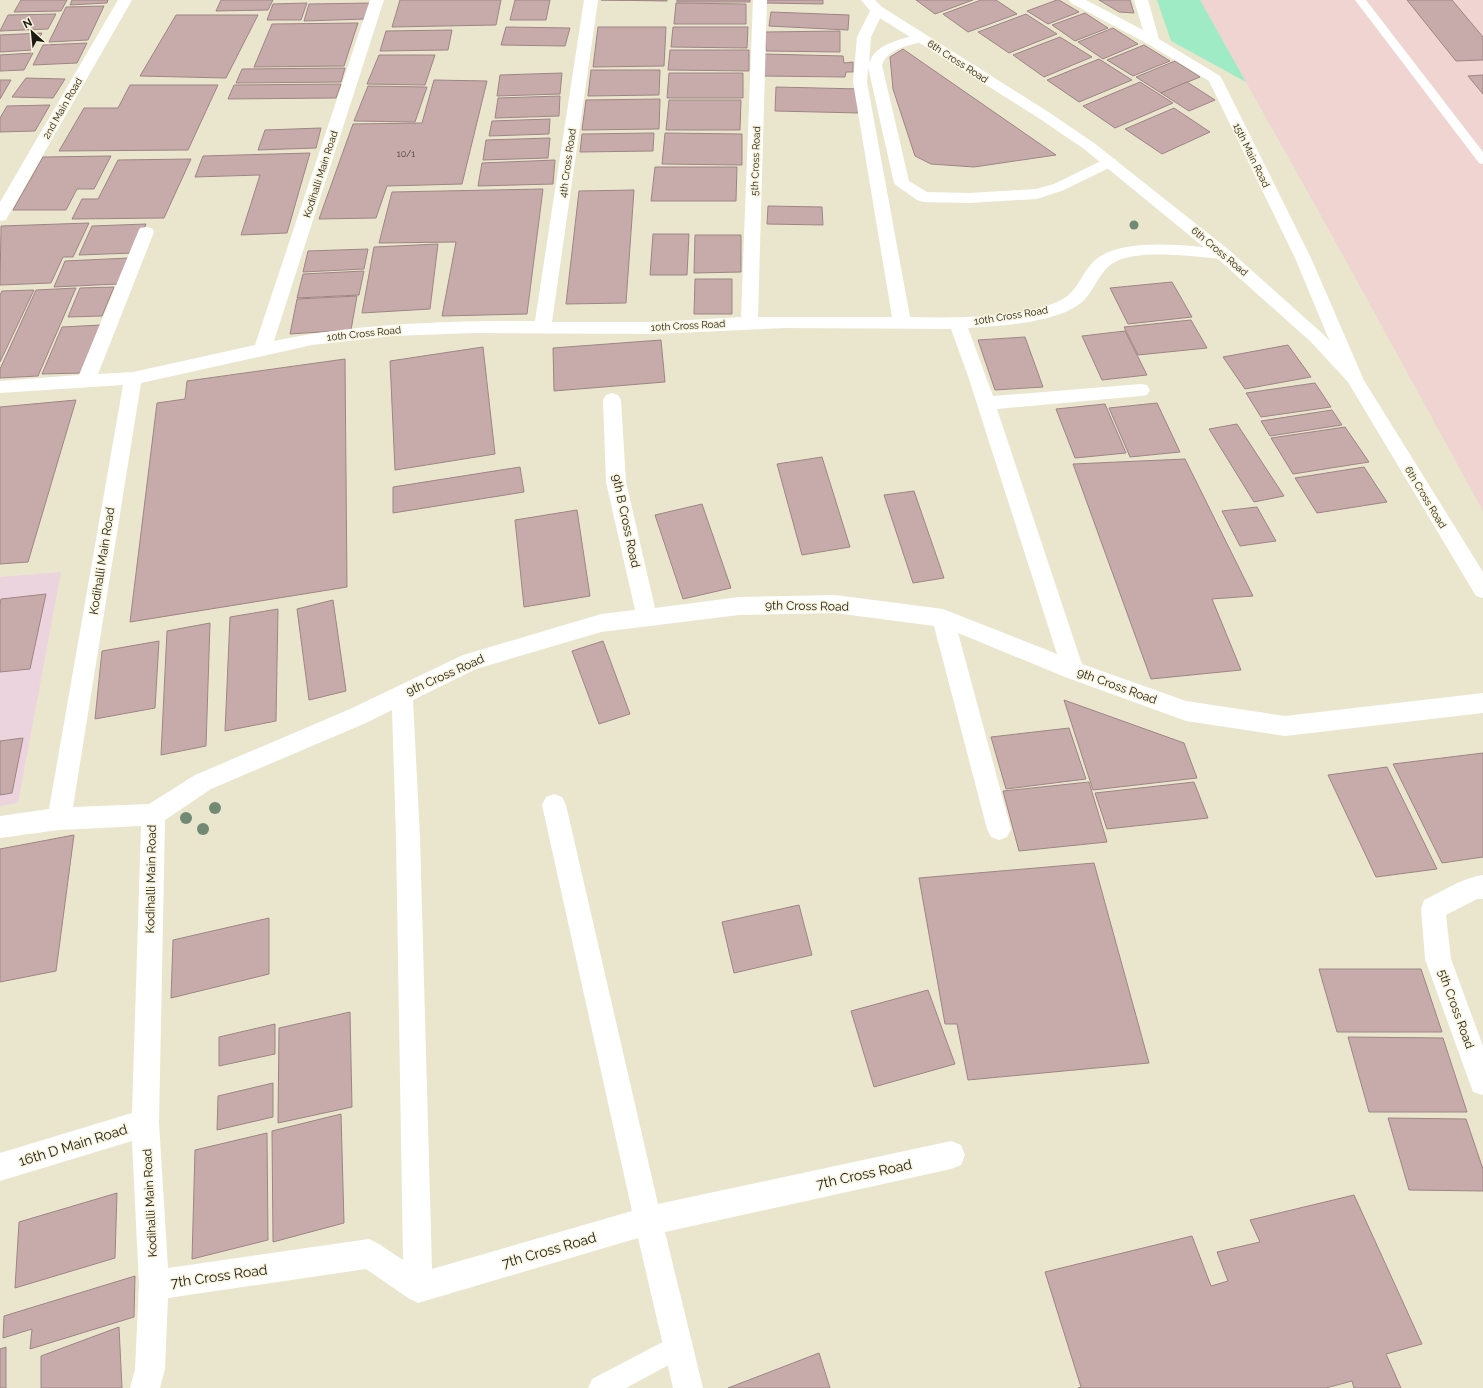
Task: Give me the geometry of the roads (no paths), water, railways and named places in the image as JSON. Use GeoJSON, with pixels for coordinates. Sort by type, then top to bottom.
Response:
{"type":"FeatureCollection","features":[{"type":"Feature","properties":{"kind":"street","name":"2nd Main Road"},"geometry":{"type":"LineString","coordinates":[[0,216],[125,0]]}},
{"type":"Feature","properties":{"kind":"street","name":"Kodihalli Main Road"},"geometry":{"type":"LineString","coordinates":[[263,349],[377,0]]}},
{"type":"Feature","properties":{"kind":"street","name":"4th Cross Road"},"geometry":{"type":"LineString","coordinates":[[543,326],[591,0]]}},
{"type":"Feature","properties":{"kind":"street","name":"5th Cross Road"},"geometry":{"type":"LineString","coordinates":[[749,322],[760,0]]}},
{"type":"Feature","properties":{"kind":"street","name":"15th Main Road"},"geometry":{"type":"LineString","coordinates":[[1076,0],[1153,41],[1214,79],[1303,258],[1354,378]]}},
{"type":"Feature","properties":{"kind":"street"},"geometry":{"type":"LineString","coordinates":[[1141,0],[1153,41]]}},
{"type":"Feature","properties":{"kind":"street"},"geometry":{"type":"LineString","coordinates":[[873,5],[864,37],[860,82],[902,323]]}},
{"type":"Feature","properties":{"kind":"street","name":"6th Cross Road"},"geometry":{"type":"LineString","coordinates":[[873,5],[921,38],[1067,131],[1110,162],[1266,290],[1317,338],[1354,378],[1483,590]]}},
{"type":"Feature","properties":{"kind":"street"},"geometry":{"type":"LineString","coordinates":[[921,38],[882,53],[876,58],[875,65],[902,183],[923,197],[969,198],[1037,194],[1059,187],[1110,162]]}},
{"type":"Feature","properties":{"kind":"street"},"geometry":{"type":"LineString","coordinates":[[86,381],[146,232]]}},
{"type":"Feature","properties":{"kind":"street","name":"10th Cross Road"},"geometry":{"type":"LineString","coordinates":[[133,378],[263,349],[341,335],[411,329],[543,326],[638,328],[749,322],[957,323],[1012,318],[1058,308],[1076,298],[1100,263],[1114,256],[1154,250],[1223,254]]}},
{"type":"Feature","properties":{"kind":"street"},"geometry":{"type":"LineString","coordinates":[[957,323],[986,403],[1073,670]]}},
{"type":"Feature","properties":{"kind":"street","name":"Kodihalli Main Road"},"geometry":{"type":"LineString","coordinates":[[133,378],[59,819],[153,814],[145,1123],[154,1285],[150,1369],[145,1388]]}},
{"type":"Feature","properties":{"kind":"street"},"geometry":{"type":"LineString","coordinates":[[0,387],[133,378]]}},
{"type":"Feature","properties":{"kind":"street"},"geometry":{"type":"LineString","coordinates":[[986,403],[1141,390]]}},
{"type":"Feature","properties":{"kind":"street","name":"9th B Cross Road"},"geometry":{"type":"LineString","coordinates":[[612,400],[616,482],[647,618]]}},
{"type":"Feature","properties":{"kind":"street","name":"9th Cross Road"},"geometry":{"type":"LineString","coordinates":[[153,814],[203,782],[358,716],[471,661],[602,623],[739,606],[835,604],[943,618],[1073,670],[1186,711],[1285,726],[1483,703]]}},
{"type":"Feature","properties":{"kind":"street"},"geometry":{"type":"LineString","coordinates":[[943,618],[998,829]]}},
{"type":"Feature","properties":{"kind":"street"},"geometry":{"type":"LineString","coordinates":[[402,694],[408,837],[418,1288]]}},
{"type":"Feature","properties":{"kind":"street"},"geometry":{"type":"LineString","coordinates":[[554,805],[648,1221],[688,1388]]}},
{"type":"Feature","properties":{"kind":"street"},"geometry":{"type":"LineString","coordinates":[[0,827],[59,819]]}},
{"type":"Feature","properties":{"kind":"street","name":"5th Cross Road"},"geometry":{"type":"LineString","coordinates":[[1483,887],[1474,888],[1434,909],[1438,959],[1483,1082]]}},
{"type":"Feature","properties":{"kind":"street","name":"16th D Main Road"},"geometry":{"type":"LineString","coordinates":[[0,1166],[145,1123]]}},
{"type":"Feature","properties":{"kind":"street","name":"7th Cross Road"},"geometry":{"type":"LineString","coordinates":[[154,1285],[369,1254],[418,1288],[648,1221],[951,1155]]}},
{"type":"Feature","properties":{"kind":"lane"},"geometry":{"type":"LineString","coordinates":[[1360,0],[1483,160]]}},
{"type":"Feature","properties":{"kind":"lane"},"geometry":{"type":"LineString","coordinates":[[601,1388],[678,1346]]}}]}
